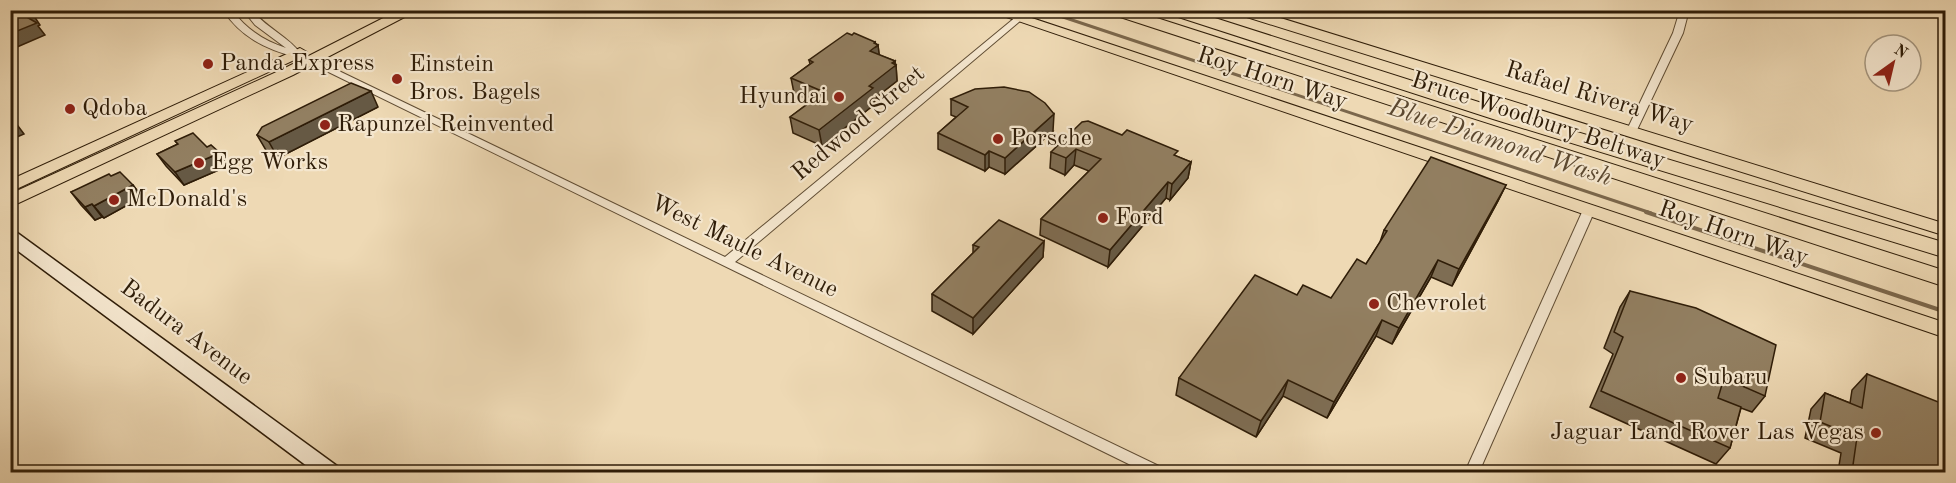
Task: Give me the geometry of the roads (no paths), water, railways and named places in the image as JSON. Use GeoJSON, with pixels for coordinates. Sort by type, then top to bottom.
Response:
{"type":"FeatureCollection","features":[{"type":"Feature","properties":{"kind":"highway","name":"Bruce Woodbury Beltway"},"geometry":{"type":"LineString","coordinates":[[1114,10],[1946,279]]}},
{"type":"Feature","properties":{"kind":"highway","name":"Bruce Woodbury Beltway"},"geometry":{"type":"LineString","coordinates":[[1172,10],[1946,251]]}},
{"type":"Feature","properties":{"kind":"highway"},"geometry":{"type":"LineString","coordinates":[[1207,10],[1308,48],[1338,63]]}},
{"type":"Feature","properties":{"kind":"main road"},"geometry":{"type":"LineString","coordinates":[[10,186],[296,54],[384,10]]}},
{"type":"Feature","properties":{"kind":"main road"},"geometry":{"type":"LineString","coordinates":[[10,201],[311,61],[411,10]]}},
{"type":"Feature","properties":{"kind":"main road","name":"Roy Horn Way"},"geometry":{"type":"LineString","coordinates":[[993,10],[1946,331]]}},
{"type":"Feature","properties":{"kind":"main road","name":"Rafael Rivera Way"},"geometry":{"type":"LineString","coordinates":[[1239,10],[1946,230]]}},
{"type":"Feature","properties":{"kind":"main road"},"geometry":{"type":"LineString","coordinates":[[311,61],[311,56],[357,24]]}},
{"type":"Feature","properties":{"kind":"main road"},"geometry":{"type":"LineString","coordinates":[[255,87],[297,61],[300,56],[296,54]]}},
{"type":"Feature","properties":{"kind":"main road","name":"Badura Avenue"},"geometry":{"type":"LineString","coordinates":[[10,236],[330,472]]}},
{"type":"Feature","properties":{"kind":"street"},"geometry":{"type":"LineString","coordinates":[[227,10],[239,27],[254,37],[278,50],[296,54]]}},
{"type":"Feature","properties":{"kind":"street"},"geometry":{"type":"LineString","coordinates":[[247,10],[268,31],[290,44],[296,54]]}},
{"type":"Feature","properties":{"kind":"street"},"geometry":{"type":"LineString","coordinates":[[1631,132],[1678,33],[1685,10]]}},
{"type":"Feature","properties":{"kind":"street","name":"Redwood Street"},"geometry":{"type":"LineString","coordinates":[[727,262],[1017,19]]}},
{"type":"Feature","properties":{"kind":"street","name":"West Maule Avenue"},"geometry":{"type":"LineString","coordinates":[[311,61],[1158,472]]}},
{"type":"Feature","properties":{"kind":"street"},"geometry":{"type":"LineString","coordinates":[[1472,472],[1589,210]]}},
{"type":"Feature","properties":{"kind":"waterway","name":"Blue Diamond Wash"},"geometry":{"type":"LineString","coordinates":[[1042,10],[1651,213]]}},
{"type":"Feature","properties":{"kind":"waterway","name":"Blue Diamond Wash"},"geometry":{"type":"LineString","coordinates":[[1646,212],[1946,312]]}},
{"type":"Feature","properties":{"kind":"place","name":"Panda Express"},"geometry":{"type":"Point","coordinates":[208,64]}},
{"type":"Feature","properties":{"kind":"place","name":"Einstein Bros. Bagels"},"geometry":{"type":"Point","coordinates":[397,79]}},
{"type":"Feature","properties":{"kind":"place","name":"Hyundai"},"geometry":{"type":"Point","coordinates":[839,97]}},
{"type":"Feature","properties":{"kind":"place","name":"Qdoba"},"geometry":{"type":"Point","coordinates":[70,109]}},
{"type":"Feature","properties":{"kind":"place","name":"Rapunzel Reinvented"},"geometry":{"type":"Point","coordinates":[325,125]}},
{"type":"Feature","properties":{"kind":"place","name":"Porsche"},"geometry":{"type":"Point","coordinates":[998,139]}},
{"type":"Feature","properties":{"kind":"place","name":"Egg Works"},"geometry":{"type":"Point","coordinates":[199,163]}},
{"type":"Feature","properties":{"kind":"place","name":"McDonald's"},"geometry":{"type":"Point","coordinates":[114,200]}},
{"type":"Feature","properties":{"kind":"place","name":"Ford"},"geometry":{"type":"Point","coordinates":[1103,218]}},
{"type":"Feature","properties":{"kind":"place","name":"Chevrolet"},"geometry":{"type":"Point","coordinates":[1374,304]}},
{"type":"Feature","properties":{"kind":"place","name":"Subaru"},"geometry":{"type":"Point","coordinates":[1681,378]}},
{"type":"Feature","properties":{"kind":"place","name":"Jaguar Land Rover Las Vegas"},"geometry":{"type":"Point","coordinates":[1876,433]}}]}
